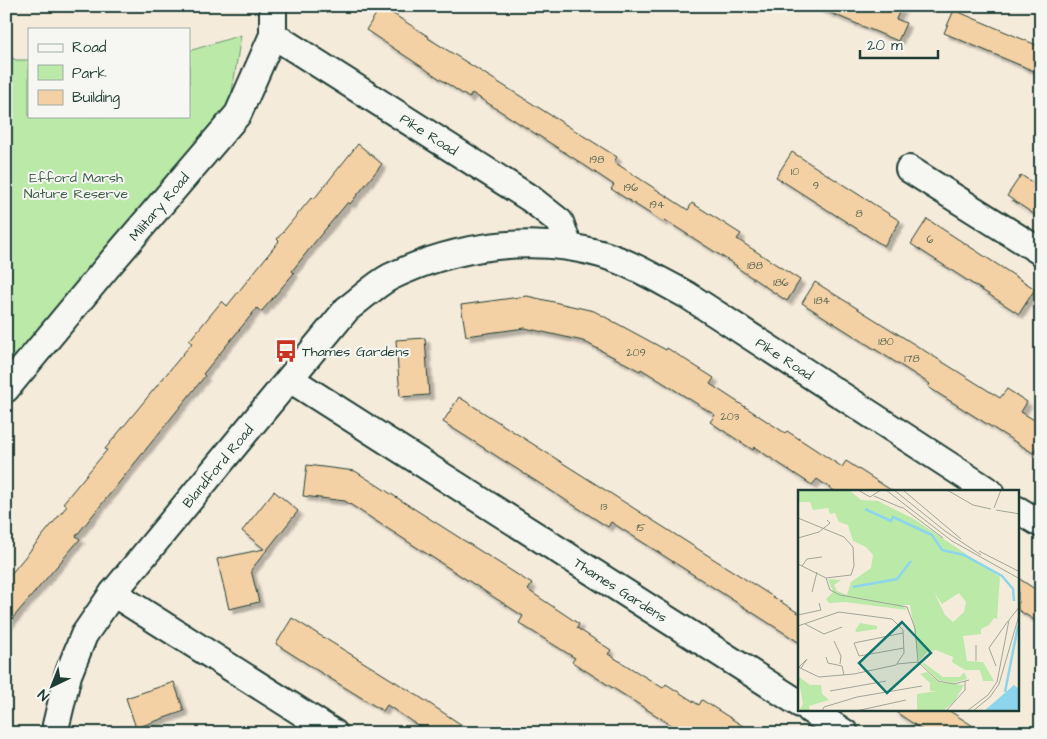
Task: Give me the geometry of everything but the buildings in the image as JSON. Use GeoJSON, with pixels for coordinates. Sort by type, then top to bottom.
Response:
{"type":"FeatureCollection","features":[{"type":"Feature","properties":{"kind":"street","name":"Military Road"},"geometry":{"type":"LineString","coordinates":[[6,390],[108,266],[238,114],[273,34],[273,6]]}},
{"type":"Feature","properties":{"kind":"street","name":"Pike Road"},"geometry":{"type":"LineString","coordinates":[[273,34],[531,199],[560,222],[569,247]]}},
{"type":"Feature","properties":{"kind":"street"},"geometry":{"type":"LineString","coordinates":[[909,169],[1041,252]]}},
{"type":"Feature","properties":{"kind":"street","name":"Pike Road"},"geometry":{"type":"LineString","coordinates":[[445,256],[510,244],[569,247],[602,254],[638,269],[687,295],[987,490]]}},
{"type":"Feature","properties":{"kind":"street","name":"Blandford Road"},"geometry":{"type":"LineString","coordinates":[[56,733],[56,724],[68,675],[84,635],[114,593],[347,309],[389,278],[445,256]]}},
{"type":"Feature","properties":{"kind":"street","name":"Thames Gardens"},"geometry":{"type":"LineString","coordinates":[[290,379],[798,703]]}},
{"type":"Feature","properties":{"kind":"street"},"geometry":{"type":"LineString","coordinates":[[114,593],[334,733]]}},
{"type":"Feature","properties":{"kind":"street"},"geometry":{"type":"LineString","coordinates":[[813,712],[845,733]]}},
{"type":"Feature","properties":{"kind":"green space","name":"Efford Marsh Nature Reserve"},"geometry":{"type":"Polygon","coordinates":[[[241,35],[229,111],[6,377],[6,55],[16,60],[28,60],[28,118],[190,118],[190,51],[241,35]]]}},
{"type":"Feature","properties":{"kind":"place","name":"Thames Gardens"},"geometry":{"type":"Point","coordinates":[286,351]}}]}
